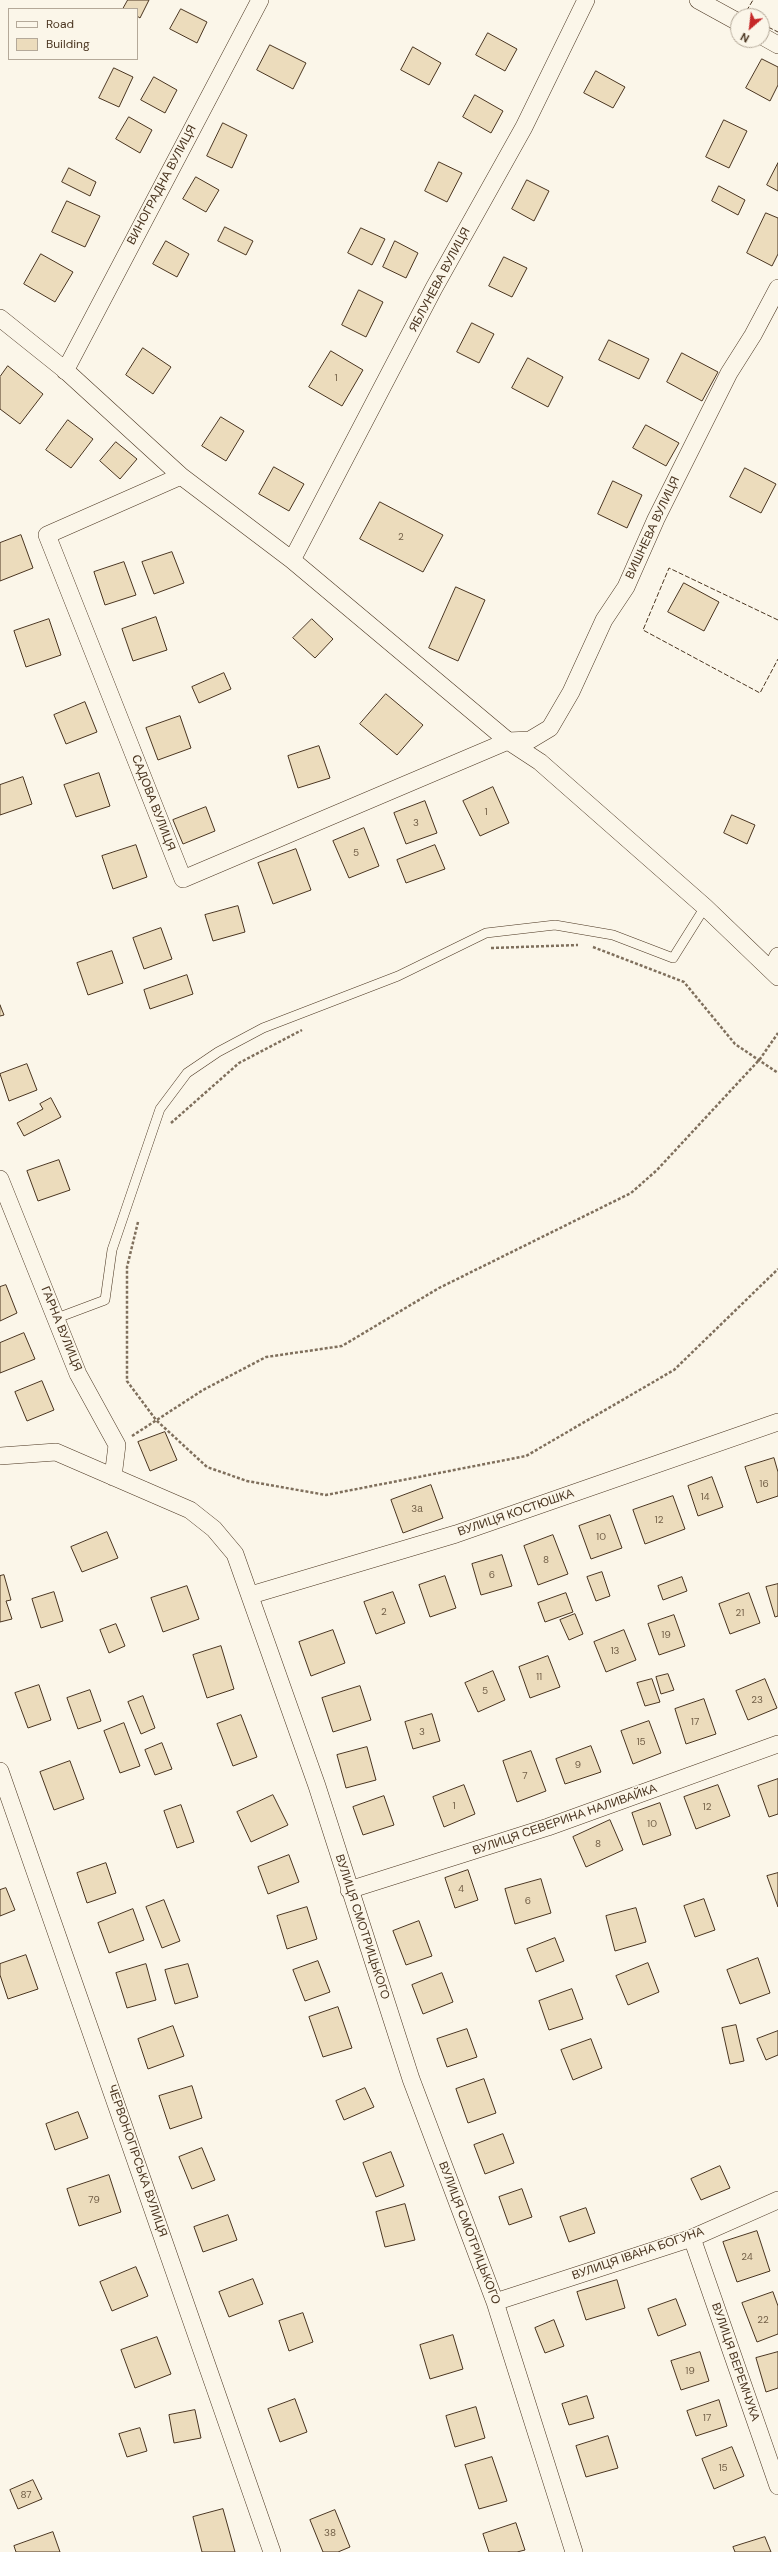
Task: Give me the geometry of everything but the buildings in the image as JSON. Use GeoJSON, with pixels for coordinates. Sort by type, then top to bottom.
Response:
{"type":"FeatureCollection","features":[{"type":"Feature","properties":{"kind":"street","name":"ВИНОГРАДНА ВУЛИЦЯ"},"geometry":{"type":"LineString","coordinates":[[65,371],[260,0]]}},
{"type":"Feature","properties":{"kind":"street","name":"ЯБЛУНЕВА ВУЛИЦЯ"},"geometry":{"type":"LineString","coordinates":[[292,560],[434,288],[524,127],[586,0]]}},
{"type":"Feature","properties":{"kind":"street"},"geometry":{"type":"LineString","coordinates":[[698,0],[730,18]]}},
{"type":"Feature","properties":{"kind":"street","name":"ВИШНЕВА ВУЛИЦЯ"},"geometry":{"type":"LineString","coordinates":[[508,741],[530,740],[550,728],[572,692],[604,620],[626,587],[656,519],[729,373],[754,335],[778,288]]}},
{"type":"Feature","properties":{"kind":"street"},"geometry":{"type":"LineString","coordinates":[[0,318],[65,371],[181,476],[292,560],[508,741],[540,762],[776,968]]}},
{"type":"Feature","properties":{"kind":"street","name":"САДОВА ВУЛИЦЯ"},"geometry":{"type":"LineString","coordinates":[[181,476],[47,535],[183,879],[508,741]]}},
{"type":"Feature","properties":{"kind":"street","name":"ГАРНА ВУЛИЦЯ"},"geometry":{"type":"LineString","coordinates":[[0,1179],[57,1318],[78,1374],[117,1445]]}},
{"type":"Feature","properties":{"kind":"street","name":"ВУЛИЦЯ КОСТЮШКА"},"geometry":{"type":"LineString","coordinates":[[251,1595],[456,1534],[778,1422]]}},
{"type":"Feature","properties":{"kind":"street"},"geometry":{"type":"LineString","coordinates":[[113,1477],[117,1445]]}},
{"type":"Feature","properties":{"kind":"street","name":"ВУЛИЦЯ СМОТРИЦЬКОГО"},"geometry":{"type":"LineString","coordinates":[[0,1456],[56,1452],[190,1510],[214,1530],[235,1554],[251,1595],[317,1786],[349,1890],[411,2079],[495,2302],[574,2552]]}},
{"type":"Feature","properties":{"kind":"street","name":"ВУЛИЦЯ СЕВЕРИНА НАЛИВАЙКА"},"geometry":{"type":"LineString","coordinates":[[349,1890],[548,1828],[778,1744]]}},
{"type":"Feature","properties":{"kind":"street","name":"ЧЕРВОНОГІРСЬКА ВУЛИЦЯ"},"geometry":{"type":"LineString","coordinates":[[0,1771],[272,2552]]}},
{"type":"Feature","properties":{"kind":"street","name":"ВУЛИЦЯ ІВАНА БОГУНА"},"geometry":{"type":"LineString","coordinates":[[495,2302],[692,2238],[778,2200]]}},
{"type":"Feature","properties":{"kind":"street","name":"ВУЛИЦЯ ВЕРЕМЧУКА"},"geometry":{"type":"LineString","coordinates":[[692,2238],[778,2486]]}},
{"type":"Feature","properties":{"kind":"lane"},"geometry":{"type":"LineString","coordinates":[[57,1318],[105,1300],[112,1250],[160,1109],[187,1073],[218,1052],[263,1028],[398,976],[486,933],[555,925],[614,935],[673,958],[705,907]]}},
{"type":"Feature","properties":{"kind":"path"},"geometry":{"type":"LineString","coordinates":[[483,951],[491,948],[585,944],[684,982],[734,1044],[760,1059],[778,1073]]}},
{"type":"Feature","properties":{"kind":"path"},"geometry":{"type":"LineString","coordinates":[[167,1126],[239,1063],[308,1026]]}},
{"type":"Feature","properties":{"kind":"path"},"geometry":{"type":"LineString","coordinates":[[117,1445],[203,1390],[266,1357],[342,1346],[439,1288],[631,1193],[657,1170],[760,1059],[778,1033]]}},
{"type":"Feature","properties":{"kind":"path"},"geometry":{"type":"LineString","coordinates":[[140,1214],[127,1267],[127,1381],[156,1420],[207,1467],[247,1481],[326,1495],[526,1456],[674,1370],[778,1269]]}},
{"type":"Feature","properties":{"kind":"fence"},"geometry":{"type":"LineString","coordinates":[[748,8],[753,0]]}},
{"type":"Feature","properties":{"kind":"fence"},"geometry":{"type":"LineString","coordinates":[[770,28],[778,32]]}},
{"type":"Feature","properties":{"kind":"fence"},"geometry":{"type":"LineString","coordinates":[[778,620],[669,568],[643,630],[760,693],[778,659]]}}]}
